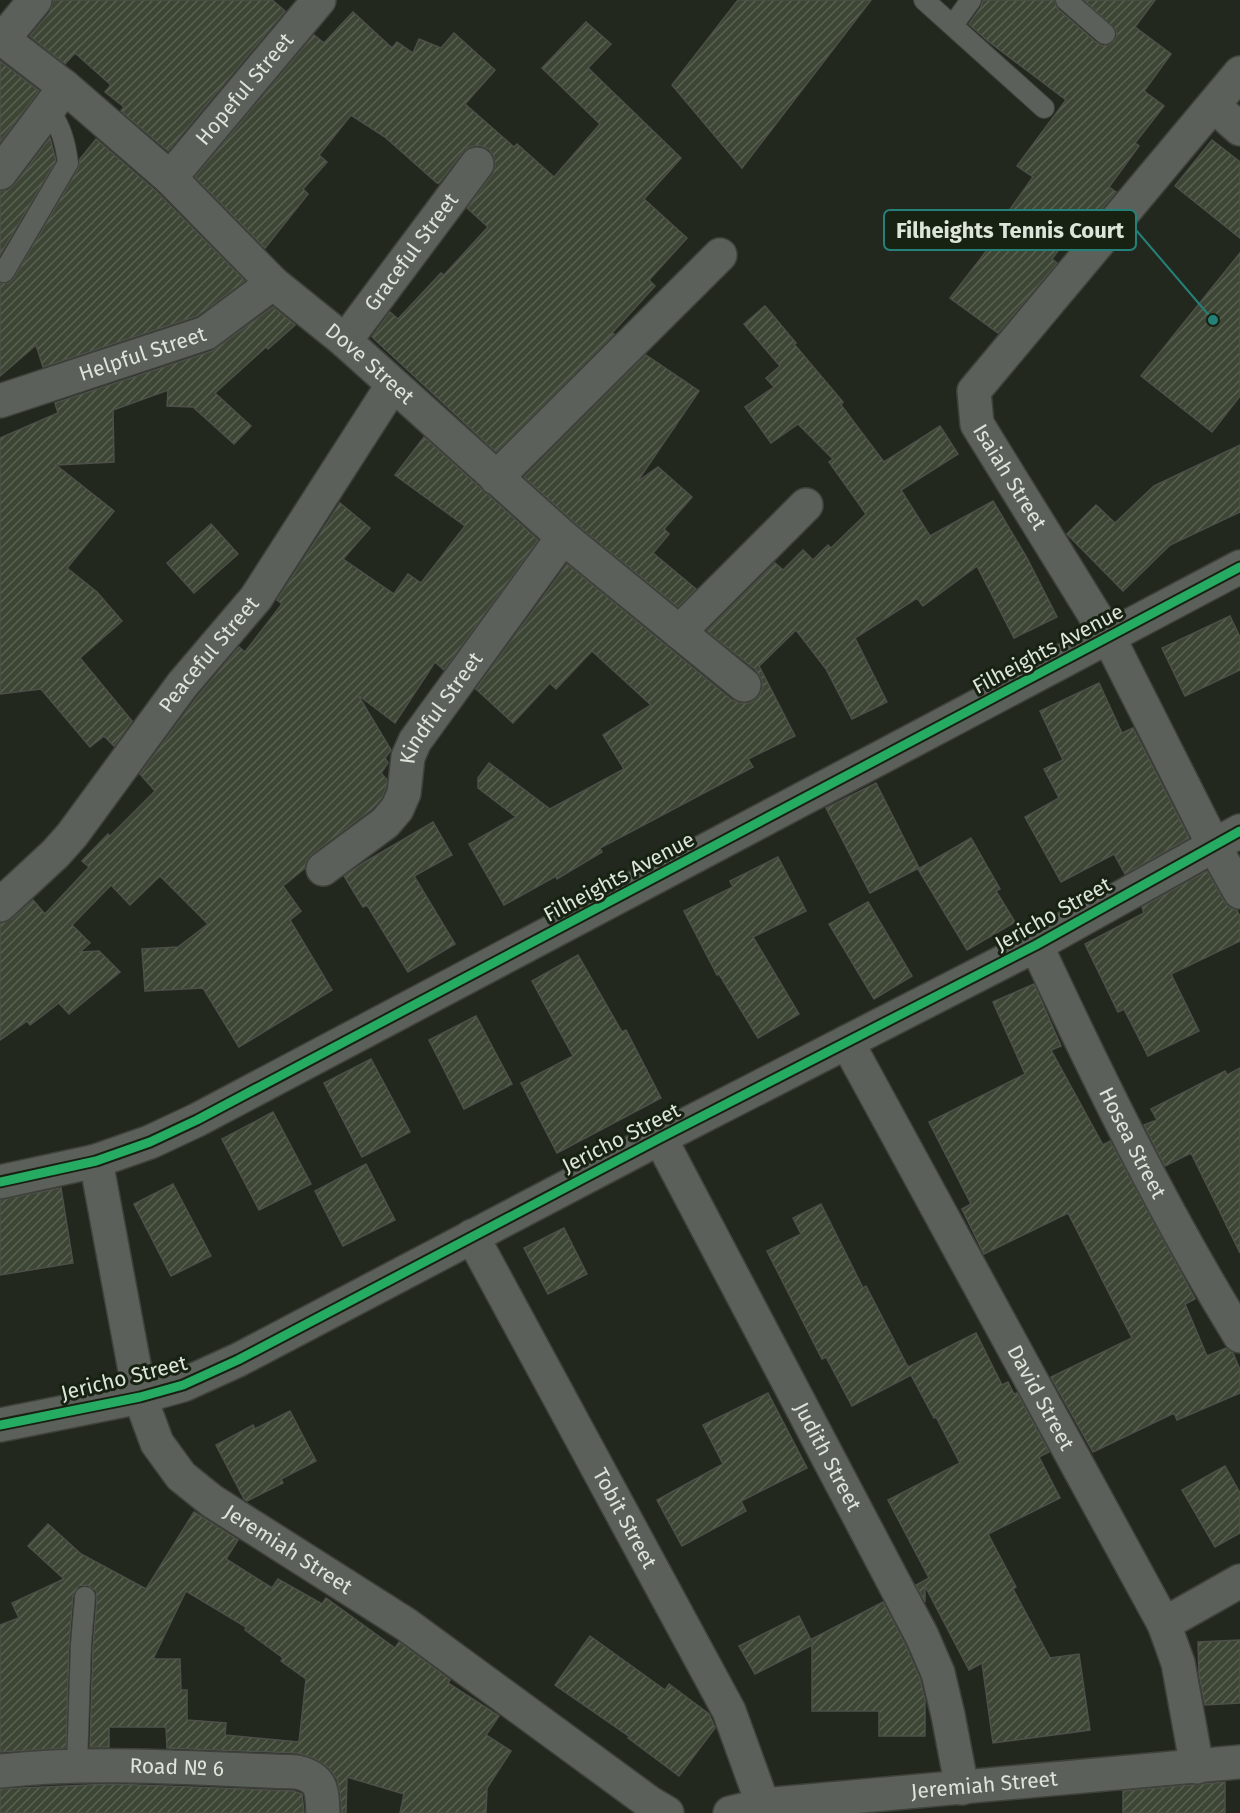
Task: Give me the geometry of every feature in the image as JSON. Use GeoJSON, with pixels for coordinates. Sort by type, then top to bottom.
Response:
{"type":"FeatureCollection","features":[{"type":"Feature","properties":{"kind":"street"},"geometry":{"type":"LineString","coordinates":[[1,38],[35,0]]}},
{"type":"Feature","properties":{"kind":"street","name":"Hopeful Street"},"geometry":{"type":"LineString","coordinates":[[170,178],[320,0]]}},
{"type":"Feature","properties":{"kind":"street","name":"Dove Street"},"geometry":{"type":"LineString","coordinates":[[1,38],[57,98],[170,178],[273,283],[345,341],[392,386],[563,537],[744,685]]}},
{"type":"Feature","properties":{"kind":"street","name":"Isaiah Street"},"geometry":{"type":"LineString","coordinates":[[1240,73],[975,391],[976,424],[1109,638],[1227,839],[1240,892]]}},
{"type":"Feature","properties":{"kind":"street"},"geometry":{"type":"LineString","coordinates":[[0,173],[57,98]]}},
{"type":"Feature","properties":{"kind":"street"},"geometry":{"type":"LineString","coordinates":[[1214,106],[1240,129]]}},
{"type":"Feature","properties":{"kind":"street","name":"Graceful Street"},"geometry":{"type":"LineString","coordinates":[[345,341],[477,164]]}},
{"type":"Feature","properties":{"kind":"street"},"geometry":{"type":"LineString","coordinates":[[496,478],[720,255]]}},
{"type":"Feature","properties":{"kind":"street","name":"Helpful Street"},"geometry":{"type":"LineString","coordinates":[[0,401],[206,333],[273,283]]}},
{"type":"Feature","properties":{"kind":"street","name":"Peaceful Street"},"geometry":{"type":"LineString","coordinates":[[0,905],[72,835],[182,685],[256,598],[392,386]]}},
{"type":"Feature","properties":{"kind":"street"},"geometry":{"type":"LineString","coordinates":[[679,632],[806,505]]}},
{"type":"Feature","properties":{"kind":"street","name":"Kindful Street"},"geometry":{"type":"LineString","coordinates":[[322,869],[386,823],[397,809],[404,793],[408,757],[415,741],[563,537]]}},
{"type":"Feature","properties":{"kind":"street","name":"Filheights Avenue"},"geometry":{"type":"LineString","coordinates":[[0,1182],[96,1161],[150,1142],[197,1120],[1240,567]]}},
{"type":"Feature","properties":{"kind":"street","name":"Jericho Street"},"geometry":{"type":"LineString","coordinates":[[0,1425],[140,1397],[183,1385],[238,1360],[660,1138],[1036,945],[1227,839]]}},
{"type":"Feature","properties":{"kind":"street","name":"Hosea Street"},"geometry":{"type":"LineString","coordinates":[[1036,945],[1099,1079],[1212,1292],[1240,1336]]}},
{"type":"Feature","properties":{"kind":"street","name":"David Street"},"geometry":{"type":"LineString","coordinates":[[847,1042],[1164,1624],[1178,1663],[1197,1767]]}},
{"type":"Feature","properties":{"kind":"street","name":"Judith Street"},"geometry":{"type":"LineString","coordinates":[[660,1138],[922,1636],[938,1673],[962,1788]]}},
{"type":"Feature","properties":{"kind":"street","name":"Jeremiah Street"},"geometry":{"type":"LineString","coordinates":[[96,1161],[140,1397],[157,1443],[181,1476],[212,1501],[407,1625],[650,1803],[667,1813]]}},
{"type":"Feature","properties":{"kind":"street","name":"Tobit Street"},"geometry":{"type":"LineString","coordinates":[[472,1236],[729,1711],[763,1805]]}},
{"type":"Feature","properties":{"kind":"street"},"geometry":{"type":"LineString","coordinates":[[1164,1624],[1240,1581]]}},
{"type":"Feature","properties":{"kind":"street","name":"Jeremiah Street"},"geometry":{"type":"LineString","coordinates":[[730,1813],[763,1805],[1240,1762]]}},
{"type":"Feature","properties":{"kind":"street","name":"Road № 6"},"geometry":{"type":"LineString","coordinates":[[0,1771],[77,1766],[297,1772],[310,1775],[319,1784],[323,1813]]}},
{"type":"Feature","properties":{"kind":"lane"},"geometry":{"type":"LineString","coordinates":[[924,0],[1044,108]]}},
{"type":"Feature","properties":{"kind":"lane"},"geometry":{"type":"LineString","coordinates":[[953,25],[971,0]]}},
{"type":"Feature","properties":{"kind":"lane"},"geometry":{"type":"LineString","coordinates":[[1066,0],[1106,34]]}},
{"type":"Feature","properties":{"kind":"lane"},"geometry":{"type":"LineString","coordinates":[[4,272],[68,163],[57,98]]}},
{"type":"Feature","properties":{"kind":"lane"},"geometry":{"type":"LineString","coordinates":[[77,1766],[81,1644],[86,1597]]}},
{"type":"Feature","properties":{"kind":"building"},"geometry":{"type":"Polygon","coordinates":[[[53,0],[272,0],[285,11],[168,151],[121,111],[124,107],[105,92],[111,85],[75,53],[65,64],[30,36],[50,12],[53,0]]]}},
{"type":"Feature","properties":{"kind":"building"},"geometry":{"type":"Polygon","coordinates":[[[738,0],[871,0],[742,168],[672,85],[738,0]]]}},
{"type":"Feature","properties":{"kind":"building"},"geometry":{"type":"Polygon","coordinates":[[[983,0],[1054,0],[1058,9],[1103,46],[1114,41],[1117,36],[1116,30],[1084,0],[1155,0],[1135,27],[1171,54],[1144,91],[1164,106],[1135,143],[1139,146],[1109,187],[1116,192],[1094,218],[1086,213],[1052,259],[1057,263],[998,333],[950,298],[1008,223],[1003,219],[1033,177],[1017,166],[1066,100],[969,24],[983,0]]]}},
{"type":"Feature","properties":{"kind":"building"},"geometry":{"type":"Polygon","coordinates":[[[353,12],[392,48],[397,42],[413,53],[419,39],[441,48],[454,33],[495,70],[465,104],[514,147],[517,144],[554,177],[600,124],[542,68],[586,22],[611,44],[588,68],[681,158],[644,199],[687,238],[649,280],[655,286],[612,333],[614,334],[496,452],[372,337],[390,312],[398,319],[441,273],[444,275],[488,227],[467,208],[492,175],[495,167],[494,157],[489,149],[479,145],[469,147],[437,183],[385,137],[351,115],[319,155],[327,162],[303,189],[308,194],[265,248],[195,177],[314,35],[324,43],[353,12]]]}},
{"type":"Feature","properties":{"kind":"building"},"geometry":{"type":"Polygon","coordinates":[[[0,61],[39,91],[0,142],[0,61]]]}},
{"type":"Feature","properties":{"kind":"building"},"geometry":{"type":"Polygon","coordinates":[[[50,138],[56,161],[0,255],[0,191],[8,190],[15,184],[50,138]]]}},
{"type":"Feature","properties":{"kind":"building"},"geometry":{"type":"Polygon","coordinates":[[[96,139],[157,192],[245,281],[197,316],[43,367],[36,345],[0,376],[0,283],[9,283],[14,278],[78,169],[80,159],[96,139]]]}},
{"type":"Feature","properties":{"kind":"building"},"geometry":{"type":"Polygon","coordinates":[[[1212,140],[1240,162],[1240,238],[1175,186],[1212,140]]]}},
{"type":"Feature","properties":{"kind":"building"},"geometry":{"type":"Polygon","coordinates":[[[1240,253],[1240,396],[1212,432],[1141,376],[1240,253]]]}},
{"type":"Feature","properties":{"kind":"building"},"geometry":{"type":"Polygon","coordinates":[[[765,306],[843,402],[841,405],[884,462],[940,426],[958,454],[901,490],[930,536],[993,501],[1027,558],[1057,617],[1014,638],[977,566],[923,606],[917,598],[855,638],[887,702],[852,719],[826,669],[796,630],[759,666],[795,736],[748,759],[753,767],[600,848],[602,852],[557,879],[556,876],[504,905],[469,844],[516,817],[478,788],[478,778],[489,763],[550,809],[624,769],[603,735],[651,705],[592,651],[556,689],[550,683],[513,723],[476,689],[567,564],[732,700],[750,703],[759,696],[763,687],[761,678],[756,670],[707,631],[775,563],[783,570],[803,550],[813,560],[828,545],[831,548],[866,514],[829,462],[833,459],[798,424],[771,443],[745,407],[774,387],[766,378],[780,366],[744,324],[765,306]]]}},
{"type":"Feature","properties":{"kind":"building"},"geometry":{"type":"Polygon","coordinates":[[[273,307],[295,325],[268,349],[266,347],[215,393],[251,426],[234,444],[193,407],[167,406],[168,390],[113,410],[114,462],[56,465],[114,511],[67,568],[97,592],[122,621],[80,658],[132,721],[114,746],[104,736],[90,747],[41,689],[0,694],[0,438],[58,413],[55,403],[212,351],[273,307]]]}},
{"type":"Feature","properties":{"kind":"building"},"geometry":{"type":"Polygon","coordinates":[[[646,355],[699,391],[637,482],[658,467],[692,497],[664,529],[669,534],[653,553],[696,589],[678,607],[575,523],[524,477],[646,355]]]}},
{"type":"Feature","properties":{"kind":"building"},"geometry":{"type":"Polygon","coordinates":[[[424,437],[538,540],[444,670],[435,662],[395,723],[358,695],[391,750],[385,758],[388,763],[381,773],[387,780],[386,788],[381,799],[372,809],[312,854],[306,861],[305,868],[283,886],[301,911],[290,920],[332,990],[239,1047],[203,988],[145,991],[142,949],[178,947],[208,924],[160,876],[130,905],[111,885],[72,925],[90,943],[80,952],[99,951],[120,972],[69,1014],[59,1003],[30,1025],[27,1021],[0,1040],[0,923],[12,919],[33,900],[45,914],[89,867],[82,861],[155,791],[140,774],[197,697],[239,647],[245,652],[282,604],[277,600],[340,503],[370,528],[343,559],[394,594],[408,574],[421,583],[465,526],[395,475],[424,437]]]}},
{"type":"Feature","properties":{"kind":"building"},"geometry":{"type":"Polygon","coordinates":[[[1240,445],[1240,512],[1170,545],[1123,591],[1067,534],[1096,505],[1115,523],[1154,486],[1240,445]]]}},
{"type":"Feature","properties":{"kind":"building"},"geometry":{"type":"Polygon","coordinates":[[[211,524],[238,554],[194,593],[167,563],[211,524]]]}},
{"type":"Feature","properties":{"kind":"building"},"geometry":{"type":"Polygon","coordinates":[[[1230,616],[1240,637],[1240,670],[1185,696],[1162,648],[1230,616]]]}},
{"type":"Feature","properties":{"kind":"building"},"geometry":{"type":"Polygon","coordinates":[[[1099,683],[1122,733],[1133,728],[1189,838],[1125,874],[1114,854],[1061,882],[1025,817],[1059,798],[1044,769],[1063,760],[1040,711],[1099,683]]]}},
{"type":"Feature","properties":{"kind":"building"},"geometry":{"type":"Polygon","coordinates":[[[876,783],[919,868],[870,893],[826,808],[876,783]]]}},
{"type":"Feature","properties":{"kind":"building"},"geometry":{"type":"Polygon","coordinates":[[[433,822],[452,855],[414,876],[455,944],[408,972],[367,905],[363,907],[344,876],[433,822]]]}},
{"type":"Feature","properties":{"kind":"building"},"geometry":{"type":"Polygon","coordinates":[[[971,838],[1000,889],[996,891],[1015,922],[967,950],[918,869],[971,838]]]}},
{"type":"Feature","properties":{"kind":"building"},"geometry":{"type":"Polygon","coordinates":[[[778,857],[806,911],[753,937],[799,1014],[758,1038],[719,974],[717,975],[684,911],[733,887],[730,881],[778,857]]]}},
{"type":"Feature","properties":{"kind":"building"},"geometry":{"type":"Polygon","coordinates":[[[1207,871],[1224,901],[1230,908],[1237,910],[1240,917],[1240,941],[1171,974],[1199,1031],[1148,1056],[1124,1009],[1118,1012],[1085,944],[1144,913],[1142,907],[1207,871]]]}},
{"type":"Feature","properties":{"kind":"building"},"geometry":{"type":"Polygon","coordinates":[[[868,902],[912,976],[874,999],[829,924],[868,902]]]}},
{"type":"Feature","properties":{"kind":"building"},"geometry":{"type":"Polygon","coordinates":[[[578,955],[622,1032],[626,1030],[661,1098],[557,1153],[521,1083],[573,1056],[532,981],[578,955]]]}},
{"type":"Feature","properties":{"kind":"building"},"geometry":{"type":"Polygon","coordinates":[[[1034,984],[1061,1046],[1051,1050],[1103,1145],[1110,1141],[1195,1299],[1185,1304],[1207,1356],[1226,1348],[1233,1353],[1240,1370],[1240,1393],[1177,1420],[1174,1413],[1093,1452],[1051,1377],[1132,1338],[1068,1213],[984,1254],[962,1209],[971,1204],[929,1122],[1025,1074],[993,1002],[1034,984]]]}},
{"type":"Feature","properties":{"kind":"building"},"geometry":{"type":"Polygon","coordinates":[[[476,1016],[512,1084],[464,1109],[429,1040],[476,1016]]]}},
{"type":"Feature","properties":{"kind":"building"},"geometry":{"type":"Polygon","coordinates":[[[371,1059],[410,1132],[362,1157],[324,1083],[371,1059]]]}},
{"type":"Feature","properties":{"kind":"building"},"geometry":{"type":"Polygon","coordinates":[[[1240,1068],[1240,1253],[1191,1153],[1165,1166],[1144,1125],[1157,1120],[1151,1109],[1225,1071],[1227,1075],[1240,1068]]]}},
{"type":"Feature","properties":{"kind":"building"},"geometry":{"type":"Polygon","coordinates":[[[273,1112],[311,1184],[259,1210],[222,1139],[273,1112]]]}},
{"type":"Feature","properties":{"kind":"building"},"geometry":{"type":"Polygon","coordinates":[[[366,1164],[395,1220],[343,1246],[315,1191],[366,1164]]]}},
{"type":"Feature","properties":{"kind":"building"},"geometry":{"type":"Polygon","coordinates":[[[173,1184],[211,1256],[171,1276],[134,1204],[173,1184]]]}},
{"type":"Feature","properties":{"kind":"building"},"geometry":{"type":"Polygon","coordinates":[[[61,1188],[73,1263],[0,1275],[0,1200],[61,1188]]]}},
{"type":"Feature","properties":{"kind":"building"},"geometry":{"type":"Polygon","coordinates":[[[821,1204],[863,1288],[866,1286],[908,1367],[976,1333],[1002,1385],[1008,1382],[1014,1394],[1017,1393],[1049,1452],[1039,1457],[1060,1498],[988,1534],[1016,1587],[1013,1589],[1050,1658],[1079,1654],[1090,1730],[993,1743],[982,1663],[969,1670],[925,1586],[925,1602],[916,1585],[929,1578],[888,1500],[960,1463],[911,1375],[852,1406],[826,1357],[822,1359],[767,1251],[801,1234],[793,1218],[821,1204]]]}},
{"type":"Feature","properties":{"kind":"building"},"geometry":{"type":"Polygon","coordinates":[[[564,1228],[587,1274],[548,1294],[524,1248],[564,1228]]]}},
{"type":"Feature","properties":{"kind":"building"},"geometry":{"type":"Polygon","coordinates":[[[768,1393],[807,1468],[741,1501],[746,1511],[682,1546],[657,1500],[723,1464],[703,1425],[768,1393]]]}},
{"type":"Feature","properties":{"kind":"building"},"geometry":{"type":"Polygon","coordinates":[[[290,1411],[316,1461],[281,1479],[283,1483],[247,1501],[216,1445],[253,1425],[255,1429],[290,1411]]]}},
{"type":"Feature","properties":{"kind":"building"},"geometry":{"type":"Polygon","coordinates":[[[1225,1466],[1240,1493],[1240,1533],[1215,1547],[1182,1490],[1225,1466]]]}},
{"type":"Feature","properties":{"kind":"building"},"geometry":{"type":"Polygon","coordinates":[[[194,1512],[238,1540],[226,1559],[272,1588],[278,1579],[322,1604],[326,1598],[395,1648],[399,1642],[450,1680],[448,1683],[499,1716],[486,1735],[511,1751],[487,1788],[486,1813],[400,1813],[404,1794],[347,1777],[346,1813],[342,1813],[337,1779],[328,1767],[314,1758],[298,1753],[167,1748],[166,1727],[109,1727],[109,1747],[90,1747],[97,1598],[96,1591],[87,1585],[79,1586],[73,1596],[66,1748],[0,1752],[0,1625],[19,1618],[12,1603],[64,1579],[28,1546],[48,1524],[81,1554],[146,1589],[194,1512]],[[186,1591],[153,1659],[180,1659],[181,1690],[187,1690],[187,1720],[226,1723],[225,1735],[299,1742],[306,1679],[281,1661],[283,1658],[245,1630],[246,1627],[186,1591]]]}},
{"type":"Feature","properties":{"kind":"building"},"geometry":{"type":"Polygon","coordinates":[[[883,1602],[920,1679],[925,1700],[925,1736],[879,1736],[879,1711],[812,1711],[812,1645],[755,1674],[739,1646],[799,1616],[812,1642],[812,1639],[883,1602]]]}},
{"type":"Feature","properties":{"kind":"building"},"geometry":{"type":"Polygon","coordinates":[[[590,1636],[665,1690],[669,1684],[709,1714],[715,1728],[679,1776],[628,1738],[630,1737],[555,1685],[590,1636]]]}},
{"type":"Feature","properties":{"kind":"building"},"geometry":{"type":"Polygon","coordinates":[[[1240,1640],[1240,1703],[1205,1705],[1199,1674],[1198,1642],[1240,1640]]]}},
{"type":"Feature","properties":{"kind":"building"},"geometry":{"type":"Polygon","coordinates":[[[1225,1782],[1225,1813],[1123,1813],[1123,1791],[1225,1782]]]}},
{"type":"Feature","properties":{"kind":"building"},"geometry":{"type":"Polygon","coordinates":[[[111,1784],[294,1791],[302,1794],[304,1813],[0,1813],[0,1789],[111,1784]]]}},
{"type":"Feature","properties":{"kind":"cycle path"},"geometry":{"type":"LineString","coordinates":[[0,1182],[96,1161],[150,1142],[197,1120],[1240,567]]}},
{"type":"Feature","properties":{"kind":"cycle path"},"geometry":{"type":"LineString","coordinates":[[0,1425],[140,1397],[183,1385],[238,1360],[660,1138],[1036,945],[1240,831]]}},
{"type":"Feature","properties":{"kind":"place","name":"Filheights Tennis Court"},"geometry":{"type":"Point","coordinates":[1213,320]}}]}
